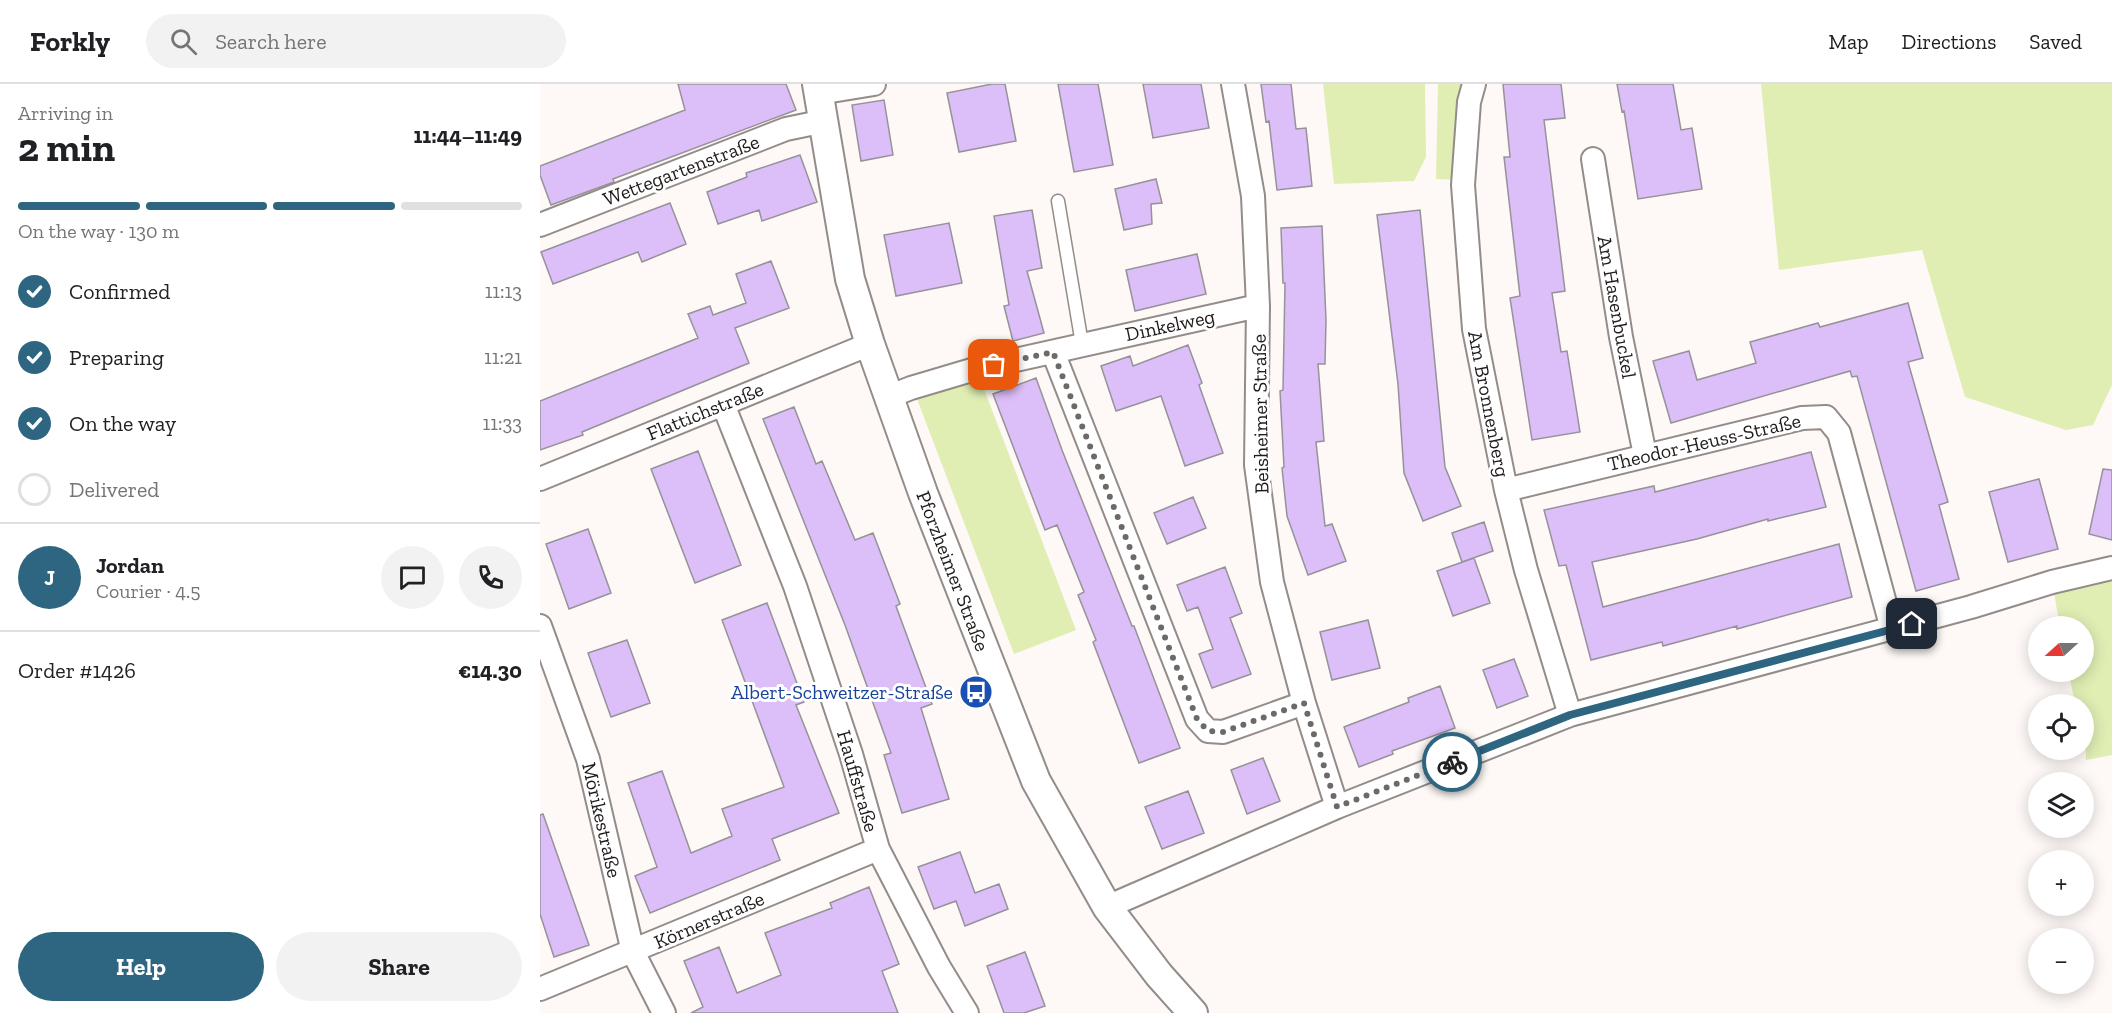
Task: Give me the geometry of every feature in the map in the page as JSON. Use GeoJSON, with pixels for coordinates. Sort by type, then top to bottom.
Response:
{"type":"FeatureCollection","features":[{"type":"Feature","properties":{"kind":"street"},"geometry":{"type":"LineString","coordinates":[[818,88],[874,84]]}},
{"type":"Feature","properties":{"kind":"street","name":"Beisheimer Straße"},"geometry":{"type":"LineString","coordinates":[[1233,84],[1252,196],[1258,306],[1256,465],[1272,582],[1304,703],[1337,807]]}},
{"type":"Feature","properties":{"kind":"street","name":"Am Bronnenberg"},"geometry":{"type":"LineString","coordinates":[[1474,84],[1469,102],[1462,185],[1474,328],[1506,489],[1526,570],[1570,715]]}},
{"type":"Feature","properties":{"kind":"street","name":"Pforzheimer Straße"},"geometry":{"type":"LineString","coordinates":[[818,88],[850,279],[870,344],[888,397],[1036,780],[1107,907],[1159,975],[1193,1013]]}},
{"type":"Feature","properties":{"kind":"street","name":"Wettegartenstraße"},"geometry":{"type":"LineString","coordinates":[[540,225],[786,129],[825,121]]}},
{"type":"Feature","properties":{"kind":"street","name":"Am Hasenbuckel"},"geometry":{"type":"LineString","coordinates":[[1593,159],[1621,336],[1645,455]]}},
{"type":"Feature","properties":{"kind":"street","name":"Dinkelweg"},"geometry":{"type":"LineString","coordinates":[[888,397],[975,369],[1258,306]]}},
{"type":"Feature","properties":{"kind":"street","name":"Flattichstraße"},"geometry":{"type":"LineString","coordinates":[[540,479],[870,344]]}},
{"type":"Feature","properties":{"kind":"street"},"geometry":{"type":"LineString","coordinates":[[1053,352],[1197,719],[1208,731],[1223,732],[1304,703]]}},
{"type":"Feature","properties":{"kind":"street","name":"Hauffstraße"},"geometry":{"type":"LineString","coordinates":[[723,404],[795,586],[851,754],[878,849],[934,959],[967,1013]]}},
{"type":"Feature","properties":{"kind":"street","name":"Theodor-Heuss-Straße"},"geometry":{"type":"LineString","coordinates":[[1506,489],[1802,418],[1826,417],[1839,433],[1892,629]]}},
{"type":"Feature","properties":{"kind":"street"},"geometry":{"type":"LineString","coordinates":[[1107,907],[1337,807],[1570,715],[1892,629],[2052,582],[2112,568]]}},
{"type":"Feature","properties":{"kind":"street","name":"Mörikestraße"},"geometry":{"type":"LineString","coordinates":[[540,626],[588,759],[633,952],[664,1013]]}},
{"type":"Feature","properties":{"kind":"street","name":"Körnerstraße"},"geometry":{"type":"LineString","coordinates":[[540,989],[878,849]]}},
{"type":"Feature","properties":{"kind":"lane"},"geometry":{"type":"LineString","coordinates":[[1058,201],[1082,344]]}},
{"type":"Feature","properties":{"kind":"green space"},"geometry":{"type":"Polygon","coordinates":[[[1323,84],[1425,84],[1426,157],[1414,181],[1334,184],[1323,84]]]}},
{"type":"Feature","properties":{"kind":"green space"},"geometry":{"type":"Polygon","coordinates":[[[1438,84],[1469,84],[1459,180],[1436,179],[1438,84]]]}},
{"type":"Feature","properties":{"kind":"green space"},"geometry":{"type":"Polygon","coordinates":[[[1761,84],[2112,84],[2112,385],[2093,425],[2066,430],[1965,397],[1922,250],[1779,270],[1761,84]]]}},
{"type":"Feature","properties":{"kind":"green space"},"geometry":{"type":"Polygon","coordinates":[[[979,376],[1076,630],[1014,654],[917,399],[979,376]]]}},
{"type":"Feature","properties":{"kind":"green space"},"geometry":{"type":"Polygon","coordinates":[[[2112,568],[2112,755],[2094,758],[2094,694],[2073,694],[2071,682],[2094,682],[2094,616],[2058,616],[2052,582],[2112,568]]]}},
{"type":"Feature","properties":{"kind":"building"},"geometry":{"type":"Polygon","coordinates":[[[678,84],[786,84],[796,110],[613,179],[614,182],[551,205],[540,175],[540,166],[685,110],[678,84]]]}},
{"type":"Feature","properties":{"kind":"building"},"geometry":{"type":"Polygon","coordinates":[[[992,84],[1005,84],[1016,141],[959,152],[947,93],[992,84]]]}},
{"type":"Feature","properties":{"kind":"building"},"geometry":{"type":"Polygon","coordinates":[[[1058,84],[1098,84],[1113,165],[1074,172],[1058,84]]]}},
{"type":"Feature","properties":{"kind":"building"},"geometry":{"type":"Polygon","coordinates":[[[1143,84],[1201,84],[1209,128],[1153,138],[1143,84]]]}},
{"type":"Feature","properties":{"kind":"building"},"geometry":{"type":"Polygon","coordinates":[[[1261,84],[1291,84],[1296,129],[1306,128],[1312,186],[1277,190],[1269,121],[1266,122],[1261,84]]]}},
{"type":"Feature","properties":{"kind":"building"},"geometry":{"type":"Polygon","coordinates":[[[1503,84],[1561,84],[1565,118],[1544,120],[1565,291],[1552,293],[1561,352],[1567,351],[1580,432],[1532,440],[1510,298],[1520,296],[1504,157],[1510,157],[1503,84]]]}},
{"type":"Feature","properties":{"kind":"building"},"geometry":{"type":"Polygon","coordinates":[[[1617,84],[1673,84],[1681,130],[1692,128],[1702,189],[1638,199],[1624,111],[1622,112],[1617,84]]]}},
{"type":"Feature","properties":{"kind":"building"},"geometry":{"type":"Polygon","coordinates":[[[884,100],[893,155],[861,161],[852,105],[884,100]]]}},
{"type":"Feature","properties":{"kind":"building"},"geometry":{"type":"Polygon","coordinates":[[[800,155],[817,202],[762,221],[759,210],[718,224],[707,192],[747,177],[746,173],[800,155]]]}},
{"type":"Feature","properties":{"kind":"building"},"geometry":{"type":"Polygon","coordinates":[[[1156,179],[1162,203],[1151,204],[1152,224],[1124,230],[1115,189],[1156,179]]]}},
{"type":"Feature","properties":{"kind":"building"},"geometry":{"type":"Polygon","coordinates":[[[670,203],[686,244],[642,262],[638,252],[553,284],[541,252],[670,203]]]}},
{"type":"Feature","properties":{"kind":"building"},"geometry":{"type":"Polygon","coordinates":[[[1032,210],[1042,268],[1027,271],[1044,333],[1013,341],[1004,306],[1009,305],[994,216],[1032,210]]]}},
{"type":"Feature","properties":{"kind":"building"},"geometry":{"type":"Polygon","coordinates":[[[1420,210],[1445,467],[1461,506],[1423,521],[1404,473],[1398,384],[1377,215],[1420,210]]]}},
{"type":"Feature","properties":{"kind":"building"},"geometry":{"type":"Polygon","coordinates":[[[949,223],[962,283],[896,296],[884,235],[949,223]]]}},
{"type":"Feature","properties":{"kind":"building"},"geometry":{"type":"Polygon","coordinates":[[[1322,226],[1326,320],[1325,364],[1318,364],[1324,441],[1316,442],[1325,526],[1332,524],[1346,561],[1308,575],[1287,516],[1282,468],[1284,467],[1280,391],[1283,390],[1285,283],[1283,283],[1281,228],[1322,226]]]}},
{"type":"Feature","properties":{"kind":"building"},"geometry":{"type":"Polygon","coordinates":[[[1197,254],[1206,294],[1135,311],[1126,270],[1197,254]]]}},
{"type":"Feature","properties":{"kind":"building"},"geometry":{"type":"Polygon","coordinates":[[[771,261],[789,308],[735,328],[749,363],[582,432],[583,435],[540,450],[540,401],[698,338],[688,314],[710,306],[713,315],[746,303],[736,274],[771,261]]]}},
{"type":"Feature","properties":{"kind":"building"},"geometry":{"type":"Polygon","coordinates":[[[1908,303],[1923,358],[1908,362],[1948,502],[1939,505],[1959,579],[1916,591],[1857,376],[1852,377],[1850,371],[1671,423],[1653,361],[1689,351],[1697,380],[1756,363],[1750,342],[1818,323],[1820,327],[1908,303]]]}},
{"type":"Feature","properties":{"kind":"building"},"geometry":{"type":"Polygon","coordinates":[[[1188,345],[1202,383],[1199,385],[1223,453],[1185,466],[1161,396],[1116,411],[1101,366],[1130,356],[1133,366],[1188,345]]]}},
{"type":"Feature","properties":{"kind":"building"},"geometry":{"type":"Polygon","coordinates":[[[1036,378],[1062,450],[1132,626],[1134,626],[1180,748],[1139,763],[1093,642],[1096,640],[1078,595],[1084,592],[1057,525],[1045,530],[993,394],[1036,378]]]}},
{"type":"Feature","properties":{"kind":"building"},"geometry":{"type":"Polygon","coordinates":[[[794,407],[816,464],[822,461],[855,540],[873,533],[900,604],[896,606],[932,704],[921,708],[949,799],[902,813],[884,755],[891,753],[845,625],[763,419],[794,407]]]}},
{"type":"Feature","properties":{"kind":"building"},"geometry":{"type":"Polygon","coordinates":[[[698,451],[741,565],[695,583],[651,469],[698,451]]]}},
{"type":"Feature","properties":{"kind":"building"},"geometry":{"type":"Polygon","coordinates":[[[1811,452],[1826,507],[1592,562],[1603,607],[1839,544],[1852,597],[1737,629],[1737,626],[1663,646],[1662,642],[1591,660],[1566,565],[1559,566],[1544,510],[1654,486],[1655,492],[1811,452]]]}},
{"type":"Feature","properties":{"kind":"building"},"geometry":{"type":"Polygon","coordinates":[[[2103,469],[2112,470],[2112,540],[2089,534],[2103,469]]]}},
{"type":"Feature","properties":{"kind":"building"},"geometry":{"type":"Polygon","coordinates":[[[2039,479],[2058,549],[2008,562],[1989,492],[2039,479]]]}},
{"type":"Feature","properties":{"kind":"building"},"geometry":{"type":"Polygon","coordinates":[[[1193,497],[1206,528],[1167,544],[1154,513],[1193,497]]]}},
{"type":"Feature","properties":{"kind":"building"},"geometry":{"type":"Polygon","coordinates":[[[1484,522],[1493,551],[1462,562],[1452,533],[1484,522]]]}},
{"type":"Feature","properties":{"kind":"building"},"geometry":{"type":"Polygon","coordinates":[[[588,529],[611,593],[569,609],[546,544],[588,529]]]}},
{"type":"Feature","properties":{"kind":"building"},"geometry":{"type":"Polygon","coordinates":[[[1474,558],[1490,603],[1453,616],[1437,571],[1474,558]]]}},
{"type":"Feature","properties":{"kind":"building"},"geometry":{"type":"Polygon","coordinates":[[[1225,567],[1242,613],[1230,618],[1251,674],[1212,688],[1199,654],[1213,649],[1198,607],[1187,611],[1177,585],[1225,567]]]}},
{"type":"Feature","properties":{"kind":"building"},"geometry":{"type":"Polygon","coordinates":[[[767,603],[804,702],[796,705],[839,813],[772,839],[780,860],[650,913],[635,876],[657,867],[628,783],[662,771],[691,853],[732,836],[722,809],[784,787],[722,620],[767,603]]]}},
{"type":"Feature","properties":{"kind":"building"},"geometry":{"type":"Polygon","coordinates":[[[1368,620],[1380,668],[1332,680],[1320,632],[1368,620]]]}},
{"type":"Feature","properties":{"kind":"building"},"geometry":{"type":"Polygon","coordinates":[[[627,640],[650,703],[611,717],[588,653],[627,640]]]}},
{"type":"Feature","properties":{"kind":"building"},"geometry":{"type":"Polygon","coordinates":[[[1514,659],[1528,696],[1497,708],[1483,670],[1514,659]]]}},
{"type":"Feature","properties":{"kind":"building"},"geometry":{"type":"Polygon","coordinates":[[[1440,686],[1455,728],[1392,751],[1393,754],[1359,767],[1344,727],[1409,702],[1408,698],[1440,686]]]}},
{"type":"Feature","properties":{"kind":"building"},"geometry":{"type":"Polygon","coordinates":[[[1263,758],[1280,801],[1247,814],[1231,770],[1263,758]]]}},
{"type":"Feature","properties":{"kind":"building"},"geometry":{"type":"Polygon","coordinates":[[[1188,791],[1204,833],[1162,849],[1145,807],[1188,791]]]}},
{"type":"Feature","properties":{"kind":"building"},"geometry":{"type":"Polygon","coordinates":[[[543,814],[589,945],[554,957],[540,914],[540,815],[543,814]]]}},
{"type":"Feature","properties":{"kind":"building"},"geometry":{"type":"Polygon","coordinates":[[[960,852],[975,893],[999,884],[1008,909],[965,926],[956,901],[934,909],[918,867],[960,852]]]}},
{"type":"Feature","properties":{"kind":"building"},"geometry":{"type":"Polygon","coordinates":[[[869,887],[899,964],[882,971],[898,1013],[691,1013],[703,1007],[684,961],[719,947],[737,993],[781,975],[765,933],[832,908],[830,903],[869,887]]]}},
{"type":"Feature","properties":{"kind":"building"},"geometry":{"type":"Polygon","coordinates":[[[1025,952],[1045,1006],[1024,1013],[1004,1013],[987,966],[1025,952]]]}},
{"type":"Feature","properties":{"kind":"way so far"},"geometry":{"type":"LineString","coordinates":[[994,365],[1053,352],[1197,719],[1208,731],[1223,732],[1304,703],[1337,807],[1452,762]]}},
{"type":"Feature","properties":{"kind":"place","name":"Albert-Schweitzer-Straße"},"geometry":{"type":"Point","coordinates":[976,692]}},
{"type":"Feature","properties":{"kind":"route"},"geometry":{"type":"LineString","coordinates":[[1452,762],[1570,715],[1912,624]]}}]}
